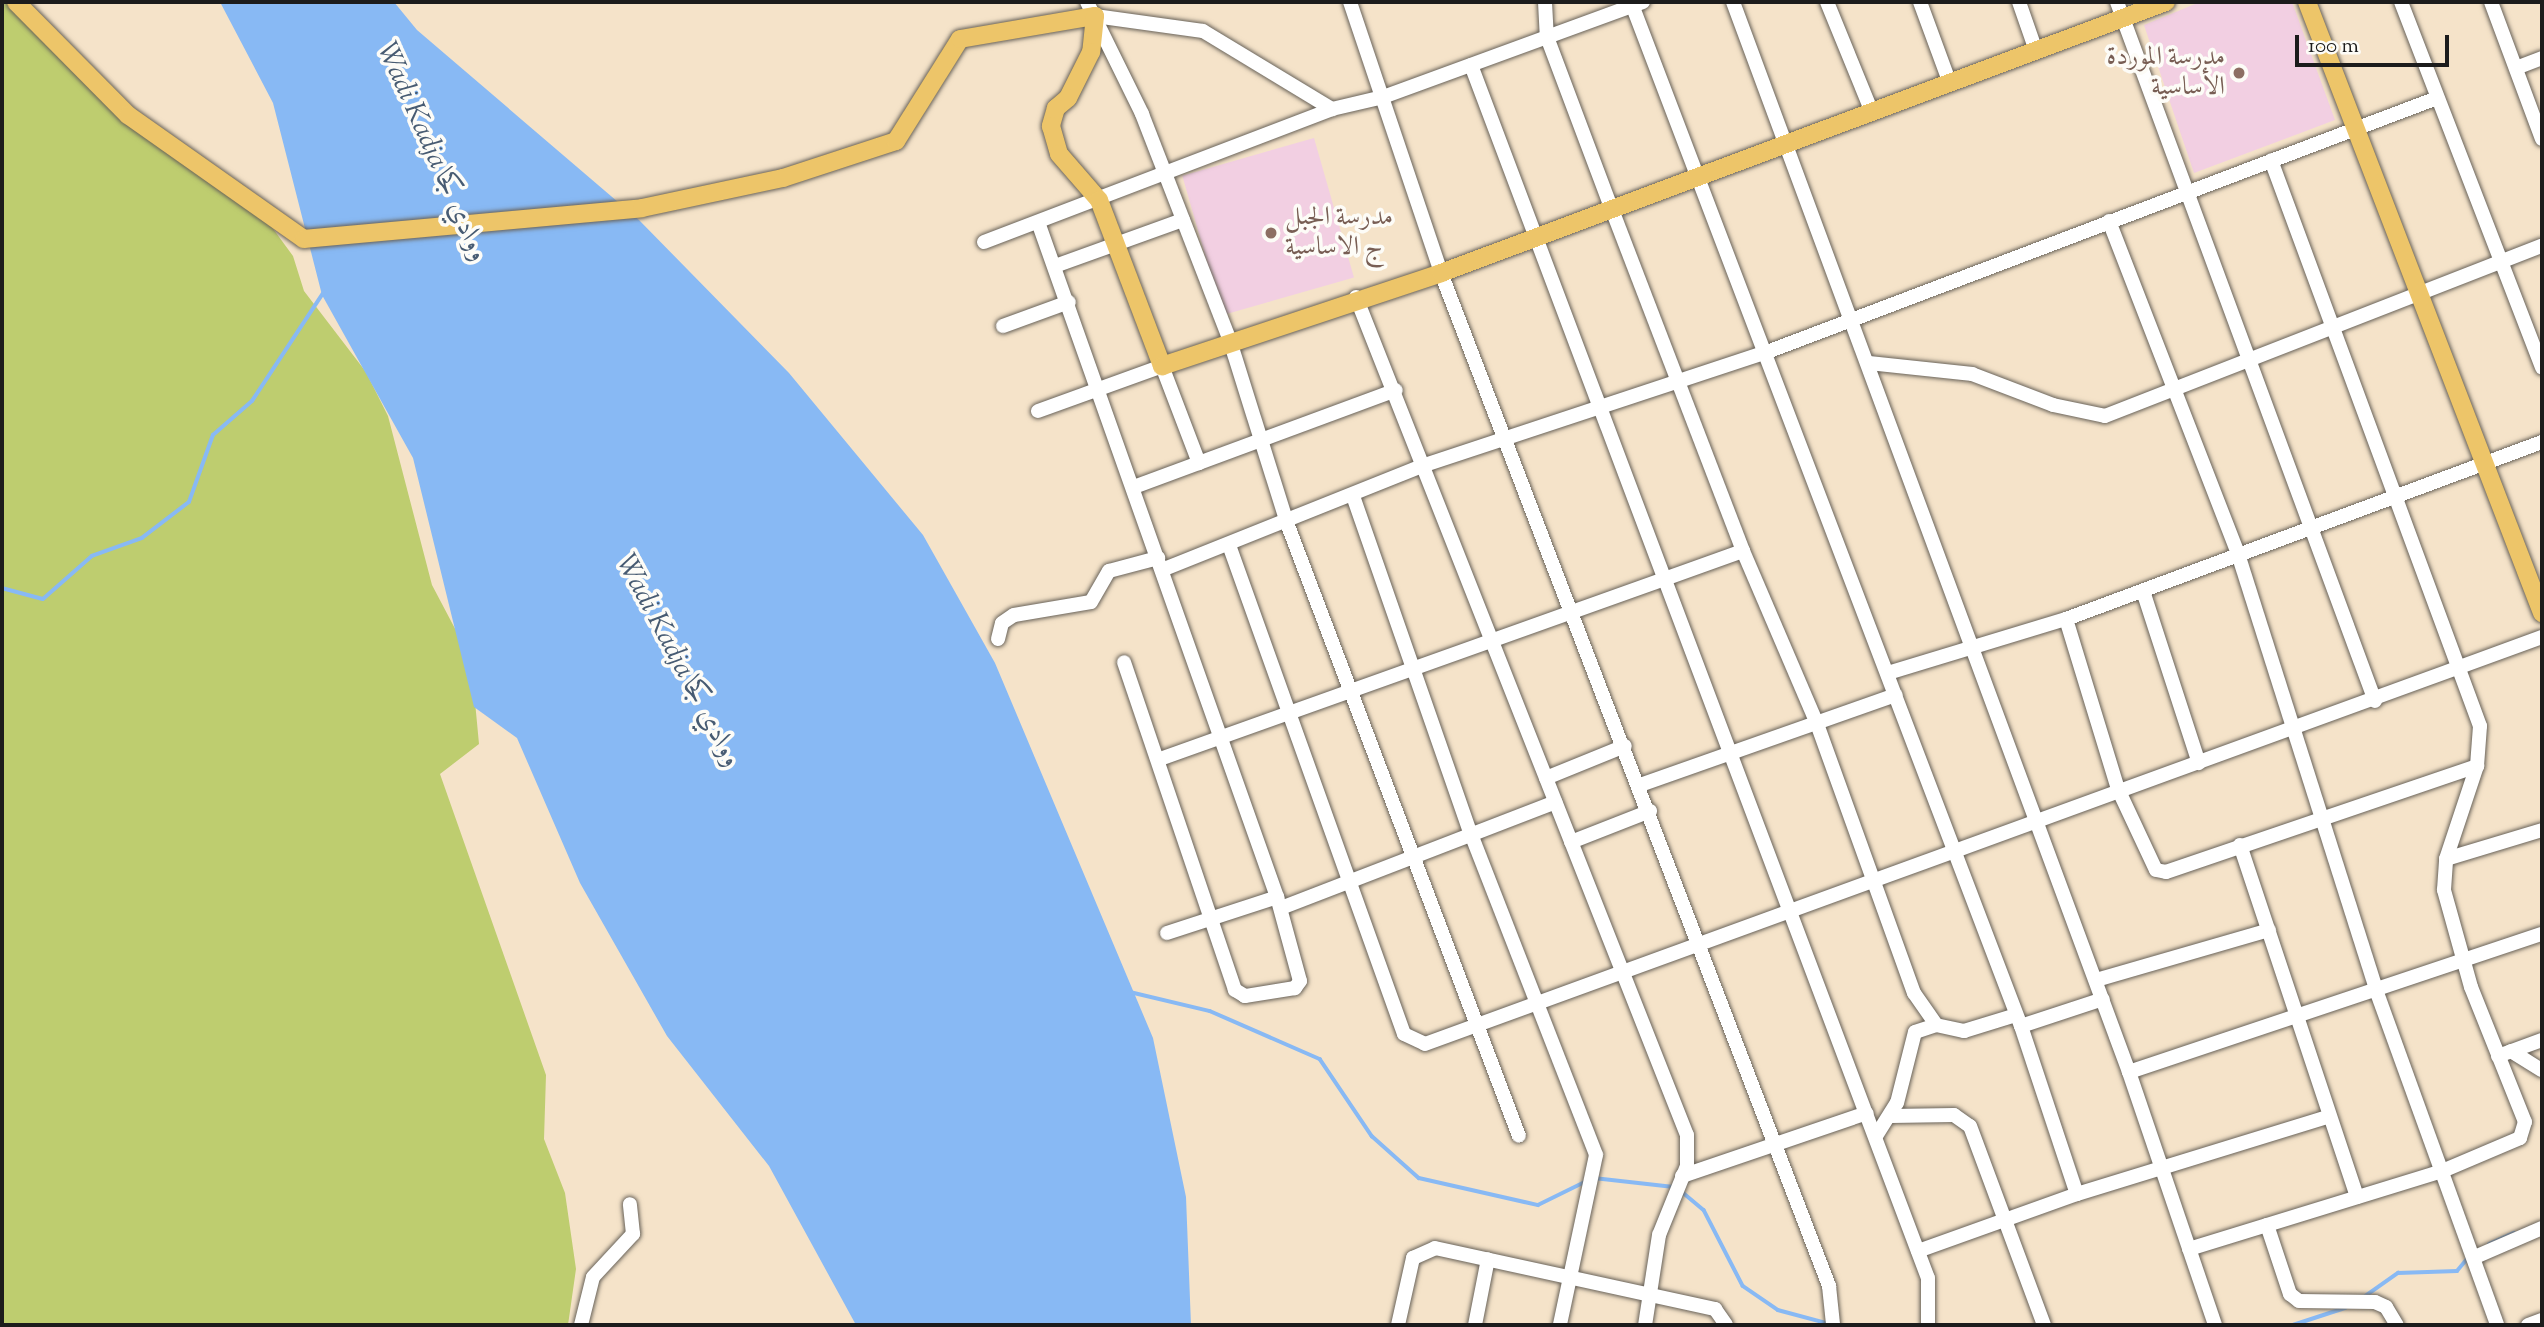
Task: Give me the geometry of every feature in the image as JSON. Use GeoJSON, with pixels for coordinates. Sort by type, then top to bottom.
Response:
{"type":"FeatureCollection","features":[{"type":"Feature","properties":{"kind":"main road"},"geometry":{"type":"LineString","coordinates":[[16,2],[128,115],[304,239],[642,208],[783,178],[897,141],[960,39],[1091,9],[1091,52],[1068,98],[1056,108],[1051,127],[1059,155],[1099,200],[1162,366],[1356,297],[1441,273],[2035,48],[2120,9],[2166,2]]}},
{"type":"Feature","properties":{"kind":"main road"},"geometry":{"type":"LineString","coordinates":[[2307,2],[2481,461],[2542,613]]}},
{"type":"Feature","properties":{"kind":"street"},"geometry":{"type":"LineString","coordinates":[[1350,2],[1441,273],[1503,439],[1650,811],[1829,1286],[1833,1325]]}},
{"type":"Feature","properties":{"kind":"street"},"geometry":{"type":"LineString","coordinates":[[1545,2],[1547,37],[1611,207],[1743,551],[1816,721],[1877,881],[1914,993],[1936,1025]]}},
{"type":"Feature","properties":{"kind":"street"},"geometry":{"type":"LineString","coordinates":[[1733,2],[1788,142],[2103,999],[2215,1325]]}},
{"type":"Feature","properties":{"kind":"street"},"geometry":{"type":"LineString","coordinates":[[1827,2],[1871,110]]}},
{"type":"Feature","properties":{"kind":"street"},"geometry":{"type":"LineString","coordinates":[[1920,2],[1949,81]]}},
{"type":"Feature","properties":{"kind":"street"},"geometry":{"type":"LineString","coordinates":[[2018,2],[2035,48]]}},
{"type":"Feature","properties":{"kind":"street"},"geometry":{"type":"LineString","coordinates":[[2401,2],[2542,368]]}},
{"type":"Feature","properties":{"kind":"street"},"geometry":{"type":"LineString","coordinates":[[2491,2],[2542,139]]}},
{"type":"Feature","properties":{"kind":"street"},"geometry":{"type":"LineString","coordinates":[[984,242],[1166,176],[1332,109],[1382,97],[1635,3],[2019,1021],[2077,1194]]}},
{"type":"Feature","properties":{"kind":"street"},"geometry":{"type":"LineString","coordinates":[[1091,9],[1203,31],[1332,109]]}},
{"type":"Feature","properties":{"kind":"street"},"geometry":{"type":"LineString","coordinates":[[1091,9],[1166,176],[1230,341],[1265,440],[1287,523],[1474,1027],[1519,1136]]}},
{"type":"Feature","properties":{"kind":"street"},"geometry":{"type":"LineString","coordinates":[[2120,9],[2252,357],[2375,701]]}},
{"type":"Feature","properties":{"kind":"street"},"geometry":{"type":"LineString","coordinates":[[2516,68],[2542,58]]}},
{"type":"Feature","properties":{"kind":"street"},"geometry":{"type":"LineString","coordinates":[[1471,65],[1605,410],[1663,577],[1787,914],[1867,1112],[1919,1251],[1928,1278],[1928,1325]]}},
{"type":"Feature","properties":{"kind":"street"},"geometry":{"type":"LineString","coordinates":[[998,639],[1002,623],[1014,615],[1091,602],[1109,571],[1160,564],[1229,545],[1425,465],[1605,410],[1767,352],[1852,316],[2437,98]]}},
{"type":"Feature","properties":{"kind":"street"},"geometry":{"type":"LineString","coordinates":[[2189,1249],[2440,1172],[2524,1130],[2504,1054],[2463,962],[2444,890],[2446,859],[2477,766],[2480,726],[2463,667],[2271,160]]}},
{"type":"Feature","properties":{"kind":"street"},"geometry":{"type":"LineString","coordinates":[[1055,266],[1183,220]]}},
{"type":"Feature","properties":{"kind":"street"},"geometry":{"type":"LineString","coordinates":[[2109,221],[2239,557],[2291,733],[2376,990],[2440,1172],[2475,1256],[2497,1325]]}},
{"type":"Feature","properties":{"kind":"street"},"geometry":{"type":"LineString","coordinates":[[1038,222],[1102,389],[1160,564],[1279,902],[1300,981],[1295,988],[1238,995],[1160,760],[1124,662]]}},
{"type":"Feature","properties":{"kind":"street"},"geometry":{"type":"LineString","coordinates":[[1869,363],[1972,374],[2053,405],[2105,416],[2542,246]]}},
{"type":"Feature","properties":{"kind":"street"},"geometry":{"type":"LineString","coordinates":[[1356,297],[1396,390],[1687,1135],[1682,1176],[1659,1235],[1645,1325]]}},
{"type":"Feature","properties":{"kind":"street"},"geometry":{"type":"LineString","coordinates":[[1003,326],[1069,302]]}},
{"type":"Feature","properties":{"kind":"street"},"geometry":{"type":"LineString","coordinates":[[1038,411],[1162,366],[1199,463]]}},
{"type":"Feature","properties":{"kind":"street"},"geometry":{"type":"LineString","coordinates":[[1134,486],[1396,390]]}},
{"type":"Feature","properties":{"kind":"street"},"geometry":{"type":"LineString","coordinates":[[1888,673],[2066,619],[2314,530],[2481,461],[2542,442]]}},
{"type":"Feature","properties":{"kind":"street"},"geometry":{"type":"LineString","coordinates":[[1353,496],[1471,834],[1598,1166],[1560,1325]]}},
{"type":"Feature","properties":{"kind":"street"},"geometry":{"type":"LineString","coordinates":[[1229,545],[1286,712],[1404,1034],[1425,1044],[1954,853],[2035,817],[2291,733],[2542,637]]}},
{"type":"Feature","properties":{"kind":"street"},"geometry":{"type":"LineString","coordinates":[[1160,760],[1350,688],[1743,551]]}},
{"type":"Feature","properties":{"kind":"street"},"geometry":{"type":"LineString","coordinates":[[2143,591],[2199,763]]}},
{"type":"Feature","properties":{"kind":"street"},"geometry":{"type":"LineString","coordinates":[[2066,619],[2118,789],[2156,870],[2240,845],[2319,816],[2477,766]]}},
{"type":"Feature","properties":{"kind":"street"},"geometry":{"type":"LineString","coordinates":[[1640,785],[1727,751],[1896,695]]}},
{"type":"Feature","properties":{"kind":"street"},"geometry":{"type":"LineString","coordinates":[[1546,778],[1625,747]]}},
{"type":"Feature","properties":{"kind":"street"},"geometry":{"type":"LineString","coordinates":[[1167,933],[1348,881],[1555,802]]}},
{"type":"Feature","properties":{"kind":"street"},"geometry":{"type":"LineString","coordinates":[[1571,842],[1650,811]]}},
{"type":"Feature","properties":{"kind":"street"},"geometry":{"type":"LineString","coordinates":[[2446,859],[2542,830]]}},
{"type":"Feature","properties":{"kind":"street"},"geometry":{"type":"LineString","coordinates":[[2240,845],[2298,1016],[2328,1117],[2357,1197]]}},
{"type":"Feature","properties":{"kind":"street"},"geometry":{"type":"LineString","coordinates":[[2096,980],[2269,930]]}},
{"type":"Feature","properties":{"kind":"street"},"geometry":{"type":"LineString","coordinates":[[2129,1072],[2542,934]]}},
{"type":"Feature","properties":{"kind":"street"},"geometry":{"type":"LineString","coordinates":[[1876,1136],[1891,1116],[1908,1043],[1915,1031],[1936,1025],[1964,1031],[2019,1021],[2103,999]]}},
{"type":"Feature","properties":{"kind":"street"},"geometry":{"type":"LineString","coordinates":[[2504,1054],[2542,1040]]}},
{"type":"Feature","properties":{"kind":"street"},"geometry":{"type":"LineString","coordinates":[[2504,1054],[2542,1070]]}},
{"type":"Feature","properties":{"kind":"street"},"geometry":{"type":"LineString","coordinates":[[1682,1176],[1776,1146],[1867,1112]]}},
{"type":"Feature","properties":{"kind":"street"},"geometry":{"type":"LineString","coordinates":[[1891,1116],[1963,1117],[2044,1325]]}},
{"type":"Feature","properties":{"kind":"street"},"geometry":{"type":"LineString","coordinates":[[1919,1251],[2077,1194],[2328,1117]]}},
{"type":"Feature","properties":{"kind":"street"},"geometry":{"type":"LineString","coordinates":[[581,1325],[593,1277],[632,1234],[630,1204]]}},
{"type":"Feature","properties":{"kind":"street"},"geometry":{"type":"LineString","coordinates":[[2267,1225],[2290,1294],[2299,1301],[2375,1302],[2397,1325]]}},
{"type":"Feature","properties":{"kind":"street"},"geometry":{"type":"LineString","coordinates":[[2475,1256],[2542,1228]]}},
{"type":"Feature","properties":{"kind":"street"},"geometry":{"type":"LineString","coordinates":[[1398,1325],[1413,1258],[1421,1249],[1488,1259],[1651,1293],[1715,1309],[1726,1325]]}},
{"type":"Feature","properties":{"kind":"street"},"geometry":{"type":"LineString","coordinates":[[1475,1325],[1488,1259]]}},
{"type":"Feature","properties":{"kind":"street"},"geometry":{"type":"LineString","coordinates":[[2528,1325],[2542,1320]]}},
{"type":"Feature","properties":{"kind":"shaded area","name":"مدرسة الموردة الأساسية"},"geometry":{"type":"Polygon","coordinates":[[[2200,2],[2292,2],[2335,120],[2194,173],[2144,25],[2200,2]]]}},
{"type":"Feature","properties":{"kind":"shaded area","name":"مدرسة الجبل ج الاساسية"},"geometry":{"type":"Polygon","coordinates":[[[1314,138],[1354,277],[1222,315],[1182,176],[1314,138]]]}},
{"type":"Feature","properties":{"kind":"green space"},"geometry":{"type":"Polygon","coordinates":[[[2,2],[16,2],[128,115],[263,215],[293,256],[304,291],[366,372],[388,416],[432,585],[471,659],[479,744],[440,774],[546,1075],[544,1139],[565,1193],[576,1269],[568,1325],[2,1325],[2,2]]]}},
{"type":"Feature","properties":{"kind":"water","name":"Wadi Kadja ووادي كجا"},"geometry":{"type":"Polygon","coordinates":[[[220,2],[394,2],[417,30],[639,220],[789,373],[923,535],[995,663],[1153,1038],[1186,1197],[1191,1325],[856,1325],[769,1166],[667,1036],[580,883],[517,738],[474,707],[413,458],[322,295],[273,103],[220,2]]]}},
{"type":"Feature","properties":{"kind":"waterway"},"geometry":{"type":"LineString","coordinates":[[2,588],[43,599],[92,556],[142,538],[189,502],[213,435],[252,401],[324,292]]}},
{"type":"Feature","properties":{"kind":"waterway"},"geometry":{"type":"LineString","coordinates":[[1130,992],[1210,1011],[1320,1059],[1372,1136],[1419,1178],[1538,1205],[1587,1181]]}},
{"type":"Feature","properties":{"kind":"waterway"},"geometry":{"type":"LineString","coordinates":[[1594,1178],[1673,1187]]}},
{"type":"Feature","properties":{"kind":"waterway"},"geometry":{"type":"LineString","coordinates":[[1680,1190],[1704,1210],[1743,1286],[1778,1310],[1830,1324]]}},
{"type":"Feature","properties":{"kind":"waterway"},"geometry":{"type":"LineString","coordinates":[[2489,1244],[2514,1233]]}},
{"type":"Feature","properties":{"kind":"waterway"},"geometry":{"type":"LineString","coordinates":[[2364,1297],[2398,1273],[2457,1271],[2468,1258]]}},
{"type":"Feature","properties":{"kind":"waterway"},"geometry":{"type":"LineString","coordinates":[[2293,1325],[2345,1308]]}},
{"type":"Feature","properties":{"kind":"place","name":"مدرسة الموردة الأساسية"},"geometry":{"type":"Point","coordinates":[2239,73]}},
{"type":"Feature","properties":{"kind":"place","name":"مدرسة الجبل ج الاساسية"},"geometry":{"type":"Point","coordinates":[1271,233]}}]}
